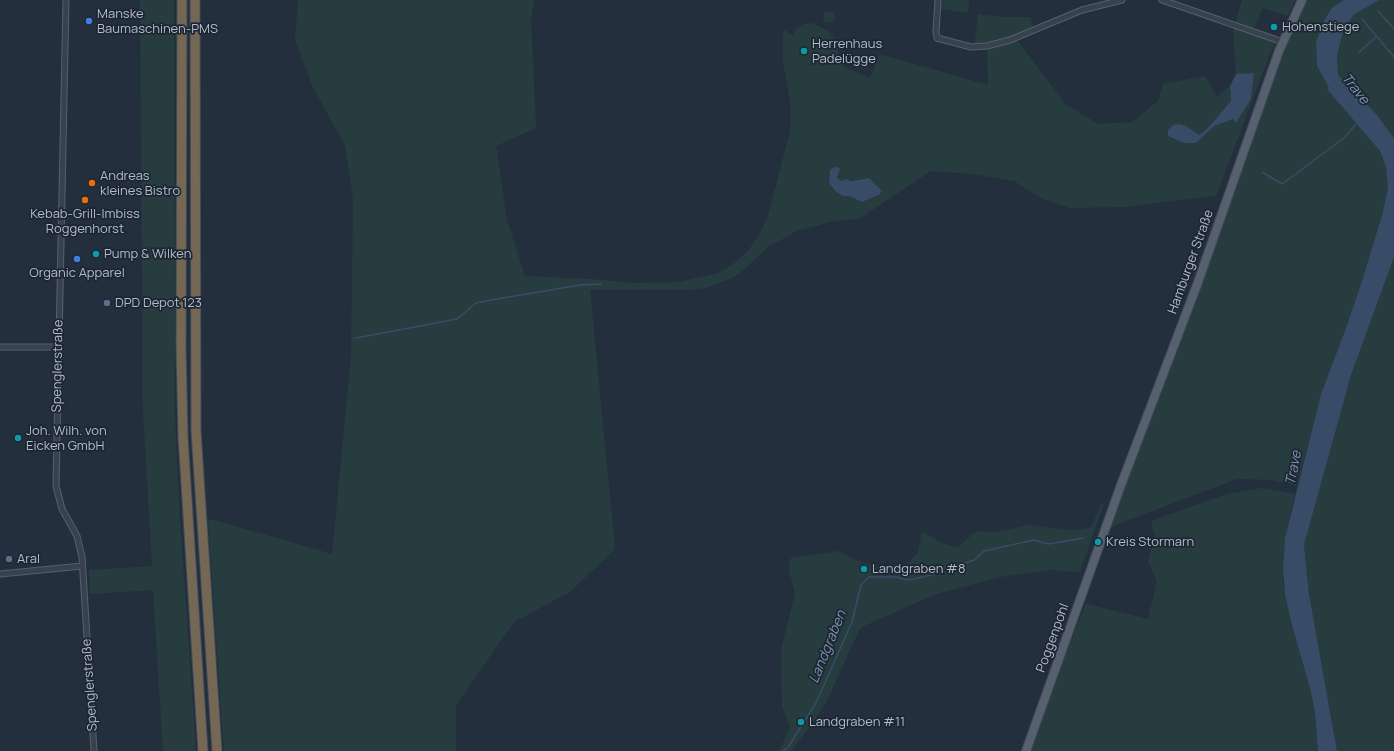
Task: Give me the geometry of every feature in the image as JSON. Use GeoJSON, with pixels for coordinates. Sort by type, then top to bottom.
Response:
{"type":"FeatureCollection","features":[{"type":"Feature","properties":{"kind":"highway"},"geometry":{"type":"LineString","coordinates":[[182,0],[181,339],[183,437],[203,751]]}},
{"type":"Feature","properties":{"kind":"highway"},"geometry":{"type":"LineString","coordinates":[[195,0],[196,431],[217,751]]}},
{"type":"Feature","properties":{"kind":"main road","name":"Hamburger Straße"},"geometry":{"type":"LineString","coordinates":[[1104,532],[1196,285],[1283,42],[1302,0]]}},
{"type":"Feature","properties":{"kind":"main road","name":"Poggenpohl"},"geometry":{"type":"LineString","coordinates":[[1026,751],[1104,532]]}},
{"type":"Feature","properties":{"kind":"street","name":"Spenglerstraße"},"geometry":{"type":"LineString","coordinates":[[66,0],[56,486],[62,509],[77,536],[82,566],[94,751]]}},
{"type":"Feature","properties":{"kind":"street"},"geometry":{"type":"LineString","coordinates":[[938,0],[937,38],[971,47],[987,46],[1010,40],[1082,10],[1122,0]]}},
{"type":"Feature","properties":{"kind":"street"},"geometry":{"type":"LineString","coordinates":[[1162,0],[1283,42]]}},
{"type":"Feature","properties":{"kind":"street"},"geometry":{"type":"LineString","coordinates":[[0,347],[59,347]]}},
{"type":"Feature","properties":{"kind":"street"},"geometry":{"type":"LineString","coordinates":[[0,574],[82,566]]}},
{"type":"Feature","properties":{"kind":"green space"},"geometry":{"type":"Polygon","coordinates":[[[140,0],[174,0],[175,416],[179,505],[196,751],[163,751],[153,590],[90,594],[89,570],[152,566],[143,410],[140,0]]]}},
{"type":"Feature","properties":{"kind":"green space"},"geometry":{"type":"Polygon","coordinates":[[[298,0],[534,0],[531,20],[536,128],[496,146],[507,220],[525,276],[634,283],[679,282],[718,273],[732,265],[747,252],[759,235],[767,219],[790,132],[791,107],[783,62],[783,29],[793,35],[797,28],[804,24],[812,23],[830,32],[837,43],[838,60],[845,67],[870,78],[880,54],[988,85],[987,47],[974,48],[978,14],[1002,17],[1030,17],[1034,27],[1015,38],[1066,104],[1098,124],[1132,122],[1158,101],[1163,84],[1205,76],[1217,97],[1230,86],[1231,101],[1206,130],[1199,135],[1186,126],[1169,136],[1184,143],[1196,143],[1214,126],[1233,119],[1236,123],[1251,99],[1254,73],[1236,74],[1233,31],[1242,0],[1295,0],[1288,16],[1263,8],[1253,29],[1279,39],[1271,51],[1216,196],[1123,207],[1069,208],[1043,199],[1014,181],[971,174],[931,171],[859,219],[834,221],[797,231],[768,247],[739,274],[705,288],[690,290],[590,290],[615,549],[570,592],[514,622],[456,705],[456,751],[224,751],[208,520],[214,520],[332,554],[351,357],[353,199],[345,146],[312,85],[295,40],[298,0]],[[839,168],[830,170],[829,182],[836,192],[843,196],[849,196],[862,202],[879,195],[881,191],[869,178],[841,181],[837,179],[839,168]]]}},
{"type":"Feature","properties":{"kind":"green space"},"geometry":{"type":"Polygon","coordinates":[[[942,0],[969,0],[968,13],[941,9],[942,0]]]}},
{"type":"Feature","properties":{"kind":"green space"},"geometry":{"type":"Polygon","coordinates":[[[1305,0],[1344,0],[1339,4],[1316,43],[1317,66],[1329,88],[1328,89],[1380,151],[1386,167],[1388,188],[1382,215],[1362,281],[1321,394],[1297,486],[1272,480],[1237,479],[1110,527],[1293,24],[1305,0]]]}},
{"type":"Feature","properties":{"kind":"green space"},"geometry":{"type":"Polygon","coordinates":[[[1377,0],[1394,0],[1394,138],[1376,114],[1338,75],[1337,55],[1343,32],[1353,15],[1377,0]]]}},
{"type":"Feature","properties":{"kind":"green space"},"geometry":{"type":"Polygon","coordinates":[[[831,11],[834,12],[834,22],[827,23],[824,22],[823,15],[824,12],[831,11]]]}},
{"type":"Feature","properties":{"kind":"green space"},"geometry":{"type":"Polygon","coordinates":[[[1394,257],[1394,751],[1337,751],[1309,594],[1304,545],[1351,375],[1394,257]]]}},
{"type":"Feature","properties":{"kind":"green space"},"geometry":{"type":"Polygon","coordinates":[[[1262,488],[1295,494],[1285,538],[1283,582],[1292,625],[1311,692],[1315,713],[1318,751],[1029,751],[1042,712],[1086,604],[1148,619],[1157,581],[1148,561],[1155,536],[1151,521],[1227,494],[1262,488]]]}},
{"type":"Feature","properties":{"kind":"green space"},"geometry":{"type":"Polygon","coordinates":[[[1102,503],[1103,506],[1080,572],[1050,570],[1000,577],[936,594],[864,626],[859,630],[826,703],[791,751],[779,751],[790,728],[782,706],[781,649],[795,594],[789,570],[789,561],[791,558],[839,551],[854,559],[871,565],[899,567],[909,563],[918,552],[922,532],[941,543],[958,547],[974,533],[980,531],[995,532],[1030,525],[1069,530],[1083,529],[1091,527],[1102,503]]]}},
{"type":"Feature","properties":{"kind":"water"},"geometry":{"type":"Polygon","coordinates":[[[1344,0],[1379,0],[1353,15],[1343,32],[1337,55],[1338,75],[1376,114],[1394,138],[1394,257],[1351,375],[1304,545],[1309,594],[1337,751],[1318,751],[1315,713],[1311,692],[1285,595],[1283,570],[1285,538],[1321,394],[1362,281],[1382,215],[1388,188],[1386,167],[1380,151],[1327,89],[1329,88],[1317,66],[1316,43],[1322,24],[1332,8],[1344,0]]]}},
{"type":"Feature","properties":{"kind":"water"},"geometry":{"type":"Polygon","coordinates":[[[1254,73],[1251,99],[1236,123],[1233,119],[1214,126],[1196,143],[1184,143],[1168,136],[1168,130],[1173,125],[1179,124],[1186,126],[1199,135],[1206,130],[1231,101],[1230,86],[1236,74],[1254,73]]]}},
{"type":"Feature","properties":{"kind":"water"},"geometry":{"type":"Polygon","coordinates":[[[835,167],[840,168],[837,178],[841,181],[846,179],[851,181],[869,178],[882,191],[879,195],[862,202],[849,196],[843,196],[836,192],[829,183],[830,170],[835,167]]]}},
{"type":"Feature","properties":{"kind":"waterway"},"geometry":{"type":"LineString","coordinates":[[1378,11],[1394,29]]}},
{"type":"Feature","properties":{"kind":"waterway"},"geometry":{"type":"LineString","coordinates":[[1362,19],[1394,57]]}},
{"type":"Feature","properties":{"kind":"waterway"},"geometry":{"type":"LineString","coordinates":[[1358,53],[1376,37]]}},
{"type":"Feature","properties":{"kind":"waterway"},"geometry":{"type":"LineString","coordinates":[[1262,172],[1282,184],[1344,138],[1357,123]]}},
{"type":"Feature","properties":{"kind":"waterway"},"geometry":{"type":"LineString","coordinates":[[356,338],[457,319],[476,303],[580,285],[601,284]]}},
{"type":"Feature","properties":{"kind":"waterway","name":"Landgraben"},"geometry":{"type":"LineString","coordinates":[[783,751],[788,747],[816,703],[852,622],[861,585],[869,577],[896,577],[908,580],[932,575],[952,565],[959,565],[974,560],[984,551],[1034,540],[1048,544],[1084,538]]}},
{"type":"Feature","properties":{"kind":"place","name":"Manske Baumaschinen-PMS"},"geometry":{"type":"Point","coordinates":[89,21]}},
{"type":"Feature","properties":{"kind":"place","name":"Hohenstiege"},"geometry":{"type":"Point","coordinates":[1274,27]}},
{"type":"Feature","properties":{"kind":"place","name":"Herrenhaus Padelügge"},"geometry":{"type":"Point","coordinates":[804,51]}},
{"type":"Feature","properties":{"kind":"place","name":"Andreas kleines Bistro"},"geometry":{"type":"Point","coordinates":[92,183]}},
{"type":"Feature","properties":{"kind":"place","name":"Kebab-Grill-Imbiss Roggenhorst"},"geometry":{"type":"Point","coordinates":[85,200]}},
{"type":"Feature","properties":{"kind":"place","name":"Pump & Wilken"},"geometry":{"type":"Point","coordinates":[96,254]}},
{"type":"Feature","properties":{"kind":"place","name":"Organic Apparel"},"geometry":{"type":"Point","coordinates":[77,259]}},
{"type":"Feature","properties":{"kind":"place","name":"DPD Depot 123"},"geometry":{"type":"Point","coordinates":[107,303]}},
{"type":"Feature","properties":{"kind":"place","name":"Joh. Wilh. von Eicken GmbH"},"geometry":{"type":"Point","coordinates":[18,438]}},
{"type":"Feature","properties":{"kind":"place","name":"Kreis Stormarn"},"geometry":{"type":"Point","coordinates":[1098,542]}},
{"type":"Feature","properties":{"kind":"place","name":"Aral"},"geometry":{"type":"Point","coordinates":[9,559]}},
{"type":"Feature","properties":{"kind":"place","name":"Landgraben #8"},"geometry":{"type":"Point","coordinates":[864,569]}},
{"type":"Feature","properties":{"kind":"place","name":"Landgraben #11"},"geometry":{"type":"Point","coordinates":[801,722]}},
{"type":"Feature","properties":{"kind":"water label","name":"Trave"},"geometry":{"type":"Point","coordinates":[1355,89]}},
{"type":"Feature","properties":{"kind":"water label","name":"Trave"},"geometry":{"type":"Point","coordinates":[1294,468]}}]}
